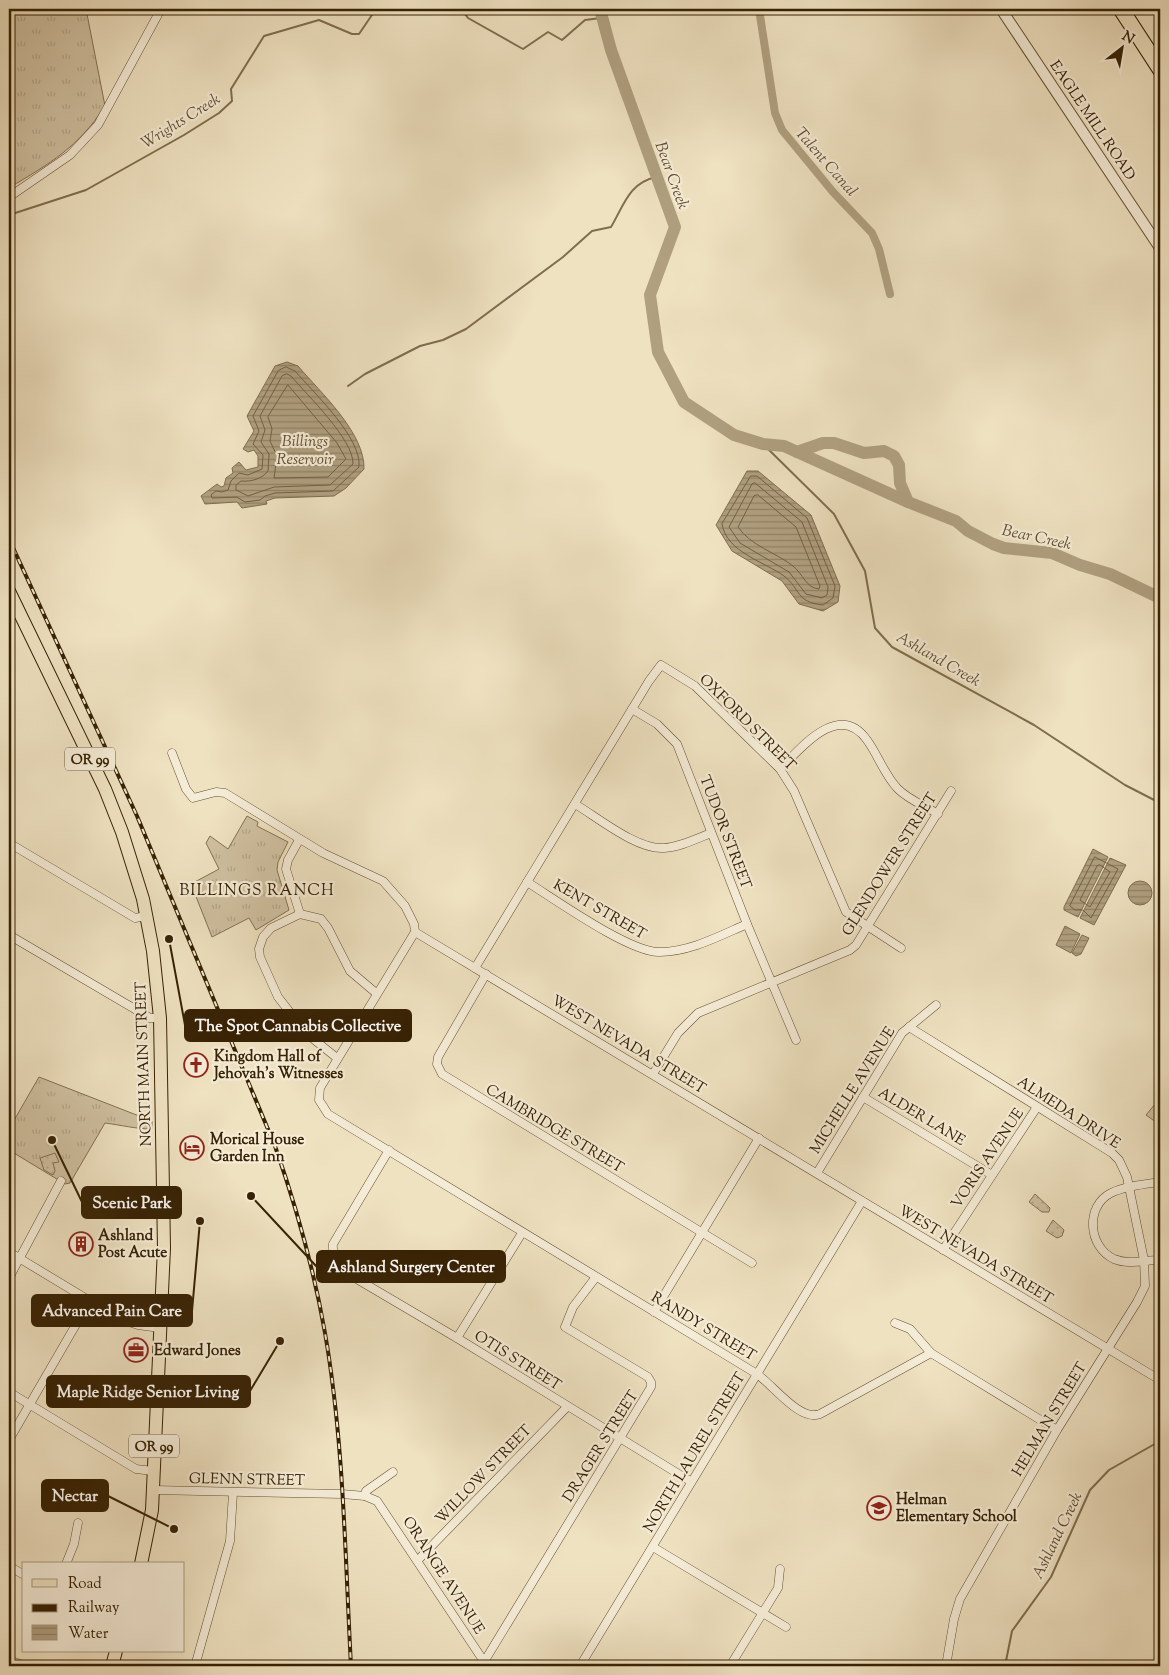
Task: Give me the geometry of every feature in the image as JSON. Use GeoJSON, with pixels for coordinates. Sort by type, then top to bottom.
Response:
{"type":"FeatureCollection","features":[{"type":"Feature","properties":{"kind":"highway"},"geometry":{"type":"LineString","coordinates":[[1121,9],[1160,69]]}},
{"type":"Feature","properties":{"kind":"main road","name":"NORTH MAIN STREET"},"geometry":{"type":"LineString","coordinates":[[9,591],[105,790],[122,832],[146,916],[153,951],[160,1018],[165,1218],[153,1490],[150,1528],[142,1562]]}},
{"type":"Feature","properties":{"kind":"main road"},"geometry":{"type":"LineString","coordinates":[[112,1666],[116,1652]]}},
{"type":"Feature","properties":{"kind":"street"},"geometry":{"type":"LineString","coordinates":[[9,197],[70,155],[98,125],[161,9]]}},
{"type":"Feature","properties":{"kind":"street","name":"EAGLE MILL ROAD"},"geometry":{"type":"LineString","coordinates":[[1002,9],[1160,248]]}},
{"type":"Feature","properties":{"kind":"street","name":"OXFORD STREET"},"geometry":{"type":"LineString","coordinates":[[632,709],[661,665],[677,673],[695,686],[780,769],[794,791],[846,912],[901,948]]}},
{"type":"Feature","properties":{"kind":"street"},"geometry":{"type":"LineString","coordinates":[[475,968],[632,709]]}},
{"type":"Feature","properties":{"kind":"street","name":"TUDOR STREET"},"geometry":{"type":"LineString","coordinates":[[632,709],[657,724],[677,744],[747,924],[796,1040]]}},
{"type":"Feature","properties":{"kind":"street"},"geometry":{"type":"LineString","coordinates":[[780,769],[820,731],[833,726],[851,728],[867,739],[897,788],[938,814]]}},
{"type":"Feature","properties":{"kind":"street"},"geometry":{"type":"LineString","coordinates":[[172,754],[186,789],[194,798],[216,792],[225,792],[299,840],[382,881],[405,906],[414,924],[416,932],[337,1058],[306,1034],[286,1010],[270,983],[260,957],[261,943],[267,932],[300,914],[311,915],[325,922],[350,971],[376,993]]}},
{"type":"Feature","properties":{"kind":"street","name":"GLENDOWER STREET"},"geometry":{"type":"LineString","coordinates":[[653,1074],[678,1033],[698,1013],[850,950],[856,945],[952,790]]}},
{"type":"Feature","properties":{"kind":"street"},"geometry":{"type":"LineString","coordinates":[[575,804],[633,840],[657,848],[685,844],[711,833]]}},
{"type":"Feature","properties":{"kind":"street"},"geometry":{"type":"LineString","coordinates":[[299,840],[288,860],[286,869],[300,914]]}},
{"type":"Feature","properties":{"kind":"street"},"geometry":{"type":"LineString","coordinates":[[9,843],[135,918],[146,916]]}},
{"type":"Feature","properties":{"kind":"street","name":"KENT STREET"},"geometry":{"type":"LineString","coordinates":[[527,882],[628,944],[648,951],[667,952],[693,946],[747,924]]}},
{"type":"Feature","properties":{"kind":"street","name":"WEST NEVADA STREET"},"geometry":{"type":"LineString","coordinates":[[416,932],[1107,1350],[1160,1380]]}},
{"type":"Feature","properties":{"kind":"street"},"geometry":{"type":"LineString","coordinates":[[9,935],[150,1018],[160,1018]]}},
{"type":"Feature","properties":{"kind":"street","name":"CAMBRIDGE STREET"},"geometry":{"type":"LineString","coordinates":[[486,974],[438,1057],[437,1064],[442,1074],[752,1263]]}},
{"type":"Feature","properties":{"kind":"street","name":"MICHELLE AVENUE"},"geometry":{"type":"LineString","coordinates":[[817,1173],[902,1033],[936,1005]]}},
{"type":"Feature","properties":{"kind":"street","name":"ALMEDA DRIVE"},"geometry":{"type":"LineString","coordinates":[[909,1027],[1112,1153],[1123,1167],[1130,1188],[1146,1276],[1143,1292],[1107,1350]]}},
{"type":"Feature","properties":{"kind":"street","name":"RANDY STREET"},"geometry":{"type":"LineString","coordinates":[[337,1058],[318,1094],[322,1108],[333,1118],[389,1150],[522,1233],[757,1374],[771,1384],[791,1406],[812,1417],[931,1353]]}},
{"type":"Feature","properties":{"kind":"street","name":"ALDER LANE"},"geometry":{"type":"LineString","coordinates":[[863,1097],[992,1175]]}},
{"type":"Feature","properties":{"kind":"street","name":"VORIS AVENUE"},"geometry":{"type":"LineString","coordinates":[[943,1250],[1037,1107]]}},
{"type":"Feature","properties":{"kind":"street"},"geometry":{"type":"LineString","coordinates":[[654,1312],[759,1138]]}},
{"type":"Feature","properties":{"kind":"street","name":"OTIS STREET"},"geometry":{"type":"LineString","coordinates":[[389,1150],[333,1244],[334,1258],[345,1272],[457,1338],[620,1440],[690,1481]]}},
{"type":"Feature","properties":{"kind":"street"},"geometry":{"type":"LineString","coordinates":[[9,1278],[62,1181]]}},
{"type":"Feature","properties":{"kind":"street"},"geometry":{"type":"LineString","coordinates":[[1160,1182],[1110,1193],[1099,1204],[1092,1218],[1094,1232],[1100,1248],[1112,1258],[1128,1262],[1160,1260]]}},
{"type":"Feature","properties":{"kind":"street","name":"NORTH LAUREL STREET"},"geometry":{"type":"LineString","coordinates":[[580,1666],[690,1481],[862,1201]]}},
{"type":"Feature","properties":{"kind":"street"},"geometry":{"type":"LineString","coordinates":[[457,1338],[522,1233]]}},
{"type":"Feature","properties":{"kind":"street"},"geometry":{"type":"LineString","coordinates":[[9,1252],[89,1302],[129,1323],[160,1328]]}},
{"type":"Feature","properties":{"kind":"street","name":"DRAGER STREET"},"geometry":{"type":"LineString","coordinates":[[485,1664],[628,1424],[644,1402],[651,1382],[648,1377],[565,1327],[573,1307],[596,1277]]}},
{"type":"Feature","properties":{"kind":"street"},"geometry":{"type":"LineString","coordinates":[[9,1440],[89,1302]]}},
{"type":"Feature","properties":{"kind":"street"},"geometry":{"type":"LineString","coordinates":[[895,1323],[910,1329],[931,1353],[1058,1430]]}},
{"type":"Feature","properties":{"kind":"street","name":"HELMAN STREET"},"geometry":{"type":"LineString","coordinates":[[946,1666],[954,1619],[960,1598],[1107,1350]]}},
{"type":"Feature","properties":{"kind":"street"},"geometry":{"type":"LineString","coordinates":[[9,1392],[136,1469],[153,1471]]}},
{"type":"Feature","properties":{"kind":"street","name":"WILLOW STREET"},"geometry":{"type":"LineString","coordinates":[[418,1560],[567,1407]]}},
{"type":"Feature","properties":{"kind":"street"},"geometry":{"type":"LineString","coordinates":[[365,1496],[366,1491],[393,1472]]}},
{"type":"Feature","properties":{"kind":"street","name":"GLENN STREET"},"geometry":{"type":"LineString","coordinates":[[153,1490],[233,1494],[342,1494],[365,1496],[377,1501]]}},
{"type":"Feature","properties":{"kind":"street"},"geometry":{"type":"LineString","coordinates":[[195,1666],[230,1541],[233,1494]]}},
{"type":"Feature","properties":{"kind":"street","name":"ORANGE AVENUE"},"geometry":{"type":"LineString","coordinates":[[377,1501],[418,1560],[485,1664]]}},
{"type":"Feature","properties":{"kind":"street"},"geometry":{"type":"LineString","coordinates":[[67,1562],[78,1523]]}},
{"type":"Feature","properties":{"kind":"street"},"geometry":{"type":"LineString","coordinates":[[652,1546],[786,1627]]}},
{"type":"Feature","properties":{"kind":"street"},"geometry":{"type":"LineString","coordinates":[[9,1566],[22,1574]]}},
{"type":"Feature","properties":{"kind":"street"},"geometry":{"type":"LineString","coordinates":[[730,1666],[780,1582],[780,1569]]}},
{"type":"Feature","properties":{"kind":"street"},"geometry":{"type":"LineString","coordinates":[[9,1661],[25,1666]]}},
{"type":"Feature","properties":{"kind":"green space"},"geometry":{"type":"Polygon","coordinates":[[[9,9],[86,9],[105,106],[95,121],[74,144],[9,188],[9,9]]]}},
{"type":"Feature","properties":{"kind":"green space"},"geometry":{"type":"Polygon","coordinates":[[[247,816],[258,822],[257,826],[288,842],[278,862],[277,870],[289,910],[256,930],[249,918],[212,937],[191,884],[219,869],[206,843],[210,836],[228,849],[247,816]]]}},
{"type":"Feature","properties":{"kind":"green space"},"geometry":{"type":"Polygon","coordinates":[[[39,1077],[152,1121],[152,1129],[105,1123],[70,1183],[65,1184],[9,1150],[9,1129],[39,1077]]]}},
{"type":"Feature","properties":{"kind":"green space"},"geometry":{"type":"Polygon","coordinates":[[[1160,1098],[1160,1125],[1146,1115],[1160,1098]]]}},
{"type":"Feature","properties":{"kind":"green space"},"geometry":{"type":"Polygon","coordinates":[[[55,1153],[59,1162],[53,1163],[55,1171],[53,1175],[44,1170],[40,1158],[55,1153]]]}},
{"type":"Feature","properties":{"kind":"green space"},"geometry":{"type":"Polygon","coordinates":[[[1035,1194],[1050,1208],[1049,1212],[1042,1212],[1029,1202],[1035,1194]]]}},
{"type":"Feature","properties":{"kind":"green space"},"geometry":{"type":"Polygon","coordinates":[[[1053,1220],[1064,1230],[1062,1236],[1057,1238],[1046,1231],[1053,1220]]]}},
{"type":"Feature","properties":{"kind":"water","name":"Billings Reservoir"},"geometry":{"type":"Polygon","coordinates":[[[287,362],[298,366],[340,414],[357,442],[362,455],[364,469],[346,488],[334,496],[275,498],[266,501],[267,504],[242,508],[237,502],[205,504],[201,496],[217,484],[221,487],[224,486],[226,478],[233,473],[232,468],[239,462],[246,470],[258,467],[258,456],[254,450],[248,452],[243,449],[254,431],[247,416],[275,366],[287,362]]]}},
{"type":"Feature","properties":{"kind":"water"},"geometry":{"type":"Polygon","coordinates":[[[747,471],[758,471],[811,515],[840,586],[838,602],[823,611],[799,604],[782,581],[732,551],[716,525],[747,471]]]}},
{"type":"Feature","properties":{"kind":"water"},"geometry":{"type":"Polygon","coordinates":[[[1093,849],[1108,857],[1078,917],[1064,910],[1064,907],[1093,849]]]}},
{"type":"Feature","properties":{"kind":"water"},"geometry":{"type":"Polygon","coordinates":[[[1110,858],[1126,865],[1094,925],[1080,918],[1110,858]]]}},
{"type":"Feature","properties":{"kind":"water"},"geometry":{"type":"Polygon","coordinates":[[[1140,881],[1148,885],[1152,893],[1148,901],[1140,905],[1132,901],[1128,893],[1132,885],[1140,881]]]}},
{"type":"Feature","properties":{"kind":"water"},"geometry":{"type":"Polygon","coordinates":[[[1065,926],[1080,934],[1071,953],[1056,945],[1065,926]]]}},
{"type":"Feature","properties":{"kind":"water"},"geometry":{"type":"Polygon","coordinates":[[[1082,935],[1089,938],[1081,954],[1076,956],[1072,953],[1082,935]]]}},
{"type":"Feature","properties":{"kind":"waterway","name":"Wrights Creek"},"geometry":{"type":"LineString","coordinates":[[9,215],[86,190],[184,135],[219,113],[232,101],[231,89],[264,36],[319,20],[352,34],[359,34],[376,9]]}},
{"type":"Feature","properties":{"kind":"waterway","name":"Wrights Creek"},"geometry":{"type":"LineString","coordinates":[[461,9],[468,18],[523,49],[548,32],[562,40],[585,20],[601,18]]}},
{"type":"Feature","properties":{"kind":"waterway","name":"Bear Creek"},"geometry":{"type":"LineString","coordinates":[[600,9],[611,50],[675,227],[650,295],[658,352],[684,402],[734,435],[763,444],[784,446],[908,502],[956,521],[968,531],[993,544],[1004,548],[1052,553],[1080,565],[1110,574],[1160,598]]}},
{"type":"Feature","properties":{"kind":"waterway","name":"Talent Canal"},"geometry":{"type":"LineString","coordinates":[[759,9],[775,113],[782,130],[833,192],[872,233],[879,249],[890,294]]}},
{"type":"Feature","properties":{"kind":"waterway"},"geometry":{"type":"LineString","coordinates":[[348,386],[365,374],[420,346],[443,340],[466,329],[563,257],[592,231],[611,227],[633,190],[639,184],[656,177]]}},
{"type":"Feature","properties":{"kind":"waterway","name":"Bear Creek"},"geometry":{"type":"LineString","coordinates":[[797,452],[823,443],[834,443],[864,453],[884,451],[894,456],[899,465],[900,483],[908,502]]}},
{"type":"Feature","properties":{"kind":"waterway","name":"Ashland Creek"},"geometry":{"type":"LineString","coordinates":[[763,444],[834,514],[865,571],[875,628],[892,647],[1034,725],[1125,785],[1160,803]]}},
{"type":"Feature","properties":{"kind":"waterway","name":"Ashland Creek"},"geometry":{"type":"LineString","coordinates":[[1005,1666],[1012,1631],[1051,1577],[1090,1490],[1109,1470],[1160,1441]]}},
{"type":"Feature","properties":{"kind":"railway"},"geometry":{"type":"LineString","coordinates":[[9,539],[137,816],[275,1146],[304,1238],[325,1333],[336,1416],[343,1499],[351,1666]]}},
{"type":"Feature","properties":{"kind":"place","name":"The Spot Cannabis Collective"},"geometry":{"type":"Point","coordinates":[169,939]}},
{"type":"Feature","properties":{"kind":"place","name":"Kingdom Hall of Jehovah's Witnesses"},"geometry":{"type":"Point","coordinates":[196,1065]}},
{"type":"Feature","properties":{"kind":"place","name":"Scenic Park"},"geometry":{"type":"Point","coordinates":[52,1140]}},
{"type":"Feature","properties":{"kind":"place","name":"Morical House Garden Inn"},"geometry":{"type":"Point","coordinates":[192,1148]}},
{"type":"Feature","properties":{"kind":"place","name":"Ashland Surgery Center"},"geometry":{"type":"Point","coordinates":[251,1196]}},
{"type":"Feature","properties":{"kind":"place","name":"Advanced Pain Care"},"geometry":{"type":"Point","coordinates":[200,1221]}},
{"type":"Feature","properties":{"kind":"place","name":"Ashland Post Acute"},"geometry":{"type":"Point","coordinates":[81,1244]}},
{"type":"Feature","properties":{"kind":"place","name":"Maple Ridge Senior Living"},"geometry":{"type":"Point","coordinates":[280,1341]}},
{"type":"Feature","properties":{"kind":"place","name":"Edward Jones"},"geometry":{"type":"Point","coordinates":[136,1350]}},
{"type":"Feature","properties":{"kind":"place","name":"Helman Elementary School"},"geometry":{"type":"Point","coordinates":[879,1508]}},
{"type":"Feature","properties":{"kind":"place","name":"Nectar"},"geometry":{"type":"Point","coordinates":[174,1529]}},
{"type":"Feature","properties":{"kind":"district","name":"BILLINGS RANCH"},"geometry":{"type":"Point","coordinates":[257,889]}}]}
